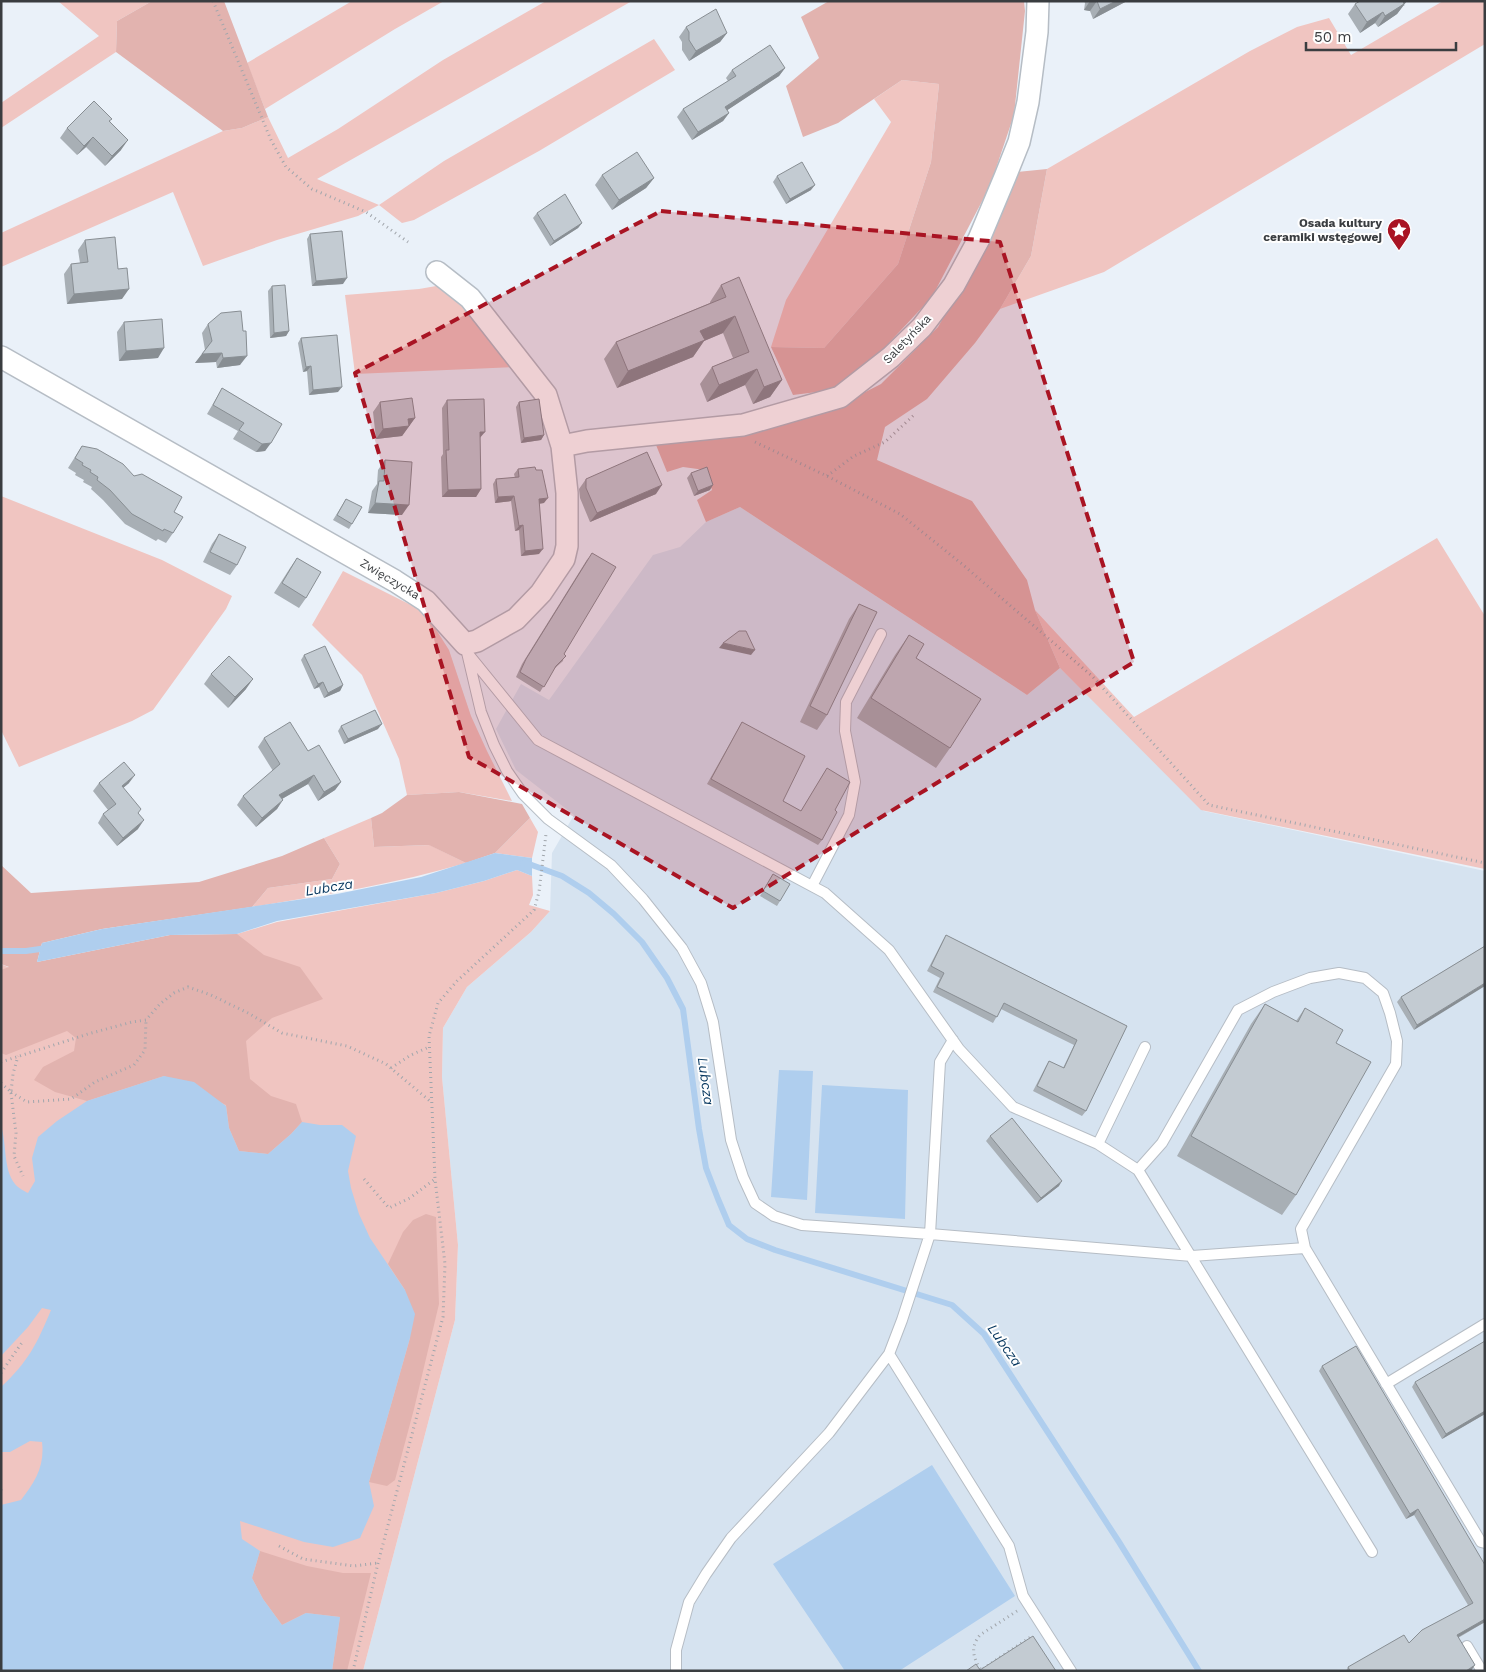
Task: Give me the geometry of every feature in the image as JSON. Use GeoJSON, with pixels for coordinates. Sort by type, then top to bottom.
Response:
{"type":"FeatureCollection","features":[{"type":"Feature","properties":{"kind":"street","name":"Saletyńska"},"geometry":{"type":"LineString","coordinates":[[562,446],[587,441],[743,424],[840,397],[891,358],[922,327],[954,285],[979,239],[1019,142],[1028,102],[1037,32],[1038,1]]}},
{"type":"Feature","properties":{"kind":"street"},"geometry":{"type":"LineString","coordinates":[[437,272],[470,298],[546,396],[562,446],[567,493],[567,546],[564,559],[541,593],[516,619],[466,648]]}},
{"type":"Feature","properties":{"kind":"street","name":"Zwięczycka"},"geometry":{"type":"LineString","coordinates":[[1,357],[395,581],[426,602],[466,648]]}},
{"type":"Feature","properties":{"kind":"lane"},"geometry":{"type":"LineString","coordinates":[[812,886],[850,815],[855,782],[845,731],[846,702],[881,634]]}},
{"type":"Feature","properties":{"kind":"lane"},"geometry":{"type":"LineString","coordinates":[[466,648],[538,740],[825,892],[889,950],[953,1040],[1013,1107],[1098,1144],[1138,1170],[1372,1552]]}},
{"type":"Feature","properties":{"kind":"lane"},"geometry":{"type":"LineString","coordinates":[[466,648],[481,712],[494,745],[523,794],[548,818],[611,865],[643,898],[682,948],[701,983],[713,1022],[731,1140],[743,1178],[755,1203],[774,1216],[802,1224],[1192,1256],[1305,1248]]}},
{"type":"Feature","properties":{"kind":"lane"},"geometry":{"type":"LineString","coordinates":[[1138,1170],[1162,1143],[1238,1010],[1273,992],[1310,978],[1339,973],[1366,978],[1383,993],[1397,1041],[1396,1064],[1301,1229],[1305,1248],[1481,1542],[1485,1543]]}},
{"type":"Feature","properties":{"kind":"lane"},"geometry":{"type":"LineString","coordinates":[[676,1671],[676,1650],[689,1602],[730,1538],[829,1433],[889,1354],[930,1234],[940,1062],[953,1040]]}},
{"type":"Feature","properties":{"kind":"lane"},"geometry":{"type":"LineString","coordinates":[[1098,1144],[1145,1047]]}},
{"type":"Feature","properties":{"kind":"lane"},"geometry":{"type":"LineString","coordinates":[[1386,1384],[1485,1324]]}},
{"type":"Feature","properties":{"kind":"lane"},"geometry":{"type":"LineString","coordinates":[[889,1354],[1009,1546],[1023,1596],[1071,1671]]}},
{"type":"Feature","properties":{"kind":"lane"},"geometry":{"type":"LineString","coordinates":[[1467,1646],[1482,1671]]}},
{"type":"Feature","properties":{"kind":"path"},"geometry":{"type":"LineString","coordinates":[[213,1],[271,140],[286,167],[312,189],[366,212],[408,242]]}},
{"type":"Feature","properties":{"kind":"path"},"geometry":{"type":"LineString","coordinates":[[827,476],[854,456],[886,442],[914,414]]}},
{"type":"Feature","properties":{"kind":"path"},"geometry":{"type":"LineString","coordinates":[[743,424],[756,443],[827,476],[900,514],[962,564],[1092,676],[1209,805],[1485,863]]}},
{"type":"Feature","properties":{"kind":"path"},"geometry":{"type":"LineString","coordinates":[[354,1671],[378,1563],[443,1317],[445,1264],[435,1179],[429,1036],[438,1003],[457,981],[534,910],[539,892],[544,852]]}},
{"type":"Feature","properties":{"kind":"path"},"geometry":{"type":"LineString","coordinates":[[1,1083],[10,1092],[27,1102],[71,1099],[95,1082],[134,1065],[145,1050],[146,1020],[160,1004],[174,993],[188,987],[211,995],[248,1013],[282,1033],[347,1046],[386,1064],[432,1103]]}},
{"type":"Feature","properties":{"kind":"path"},"geometry":{"type":"LineString","coordinates":[[1,1062],[132,1022],[146,1020]]}},
{"type":"Feature","properties":{"kind":"path"},"geometry":{"type":"LineString","coordinates":[[391,1068],[411,1055],[429,1047]]}},
{"type":"Feature","properties":{"kind":"path"},"geometry":{"type":"LineString","coordinates":[[18,1056],[10,1092],[16,1133],[14,1156],[23,1176]]}},
{"type":"Feature","properties":{"kind":"path"},"geometry":{"type":"LineString","coordinates":[[364,1179],[390,1208],[410,1198],[435,1179]]}},
{"type":"Feature","properties":{"kind":"path"},"geometry":{"type":"LineString","coordinates":[[1,1373],[23,1341]]}},
{"type":"Feature","properties":{"kind":"path"},"geometry":{"type":"LineString","coordinates":[[279,1546],[303,1559],[354,1566],[378,1563]]}},
{"type":"Feature","properties":{"kind":"path"},"geometry":{"type":"LineString","coordinates":[[1028,1604],[977,1639],[973,1650],[977,1664],[981,1670],[1043,1628]]}},
{"type":"Feature","properties":{"kind":"path"},"geometry":{"type":"LineString","coordinates":[[972,1667],[977,1664]]}},
{"type":"Feature","properties":{"kind":"highlighted area"},"geometry":{"type":"Polygon","coordinates":[[[661,211],[1000,242],[1134,662],[733,908],[469,757],[355,373],[661,211]]]}},
{"type":"Feature","properties":{"kind":"shaded area"},"geometry":{"type":"Polygon","coordinates":[[[58,1],[152,1],[117,21],[116,52],[1,128],[1,103],[99,36],[58,1]]]}},
{"type":"Feature","properties":{"kind":"shaded area"},"geometry":{"type":"Polygon","coordinates":[[[152,1],[224,1],[268,117],[242,128],[223,131],[116,52],[117,21],[152,1]]]}},
{"type":"Feature","properties":{"kind":"shaded area"},"geometry":{"type":"Polygon","coordinates":[[[352,1],[444,1],[265,109],[247,63],[352,1]]]}},
{"type":"Feature","properties":{"kind":"shaded area"},"geometry":{"type":"Polygon","coordinates":[[[546,1],[632,1],[317,179],[379,205],[358,216],[277,240],[203,266],[173,192],[1,267],[1,233],[223,131],[242,128],[268,117],[288,158],[338,129],[443,60],[546,1]]]}},
{"type":"Feature","properties":{"kind":"shaded area"},"geometry":{"type":"Polygon","coordinates":[[[829,1],[1024,1],[1025,11],[1014,115],[990,186],[932,297],[872,361],[833,390],[793,395],[771,347],[824,348],[898,264],[931,162],[939,84],[902,80],[838,123],[803,137],[786,86],[819,58],[801,17],[829,1]]]}},
{"type":"Feature","properties":{"kind":"shaded area"},"geometry":{"type":"Polygon","coordinates":[[[1443,1],[1485,1],[1485,44],[1104,272],[1000,309],[1031,256],[1047,169],[1250,51],[1297,27],[1329,18],[1351,55],[1443,1]]]}},
{"type":"Feature","properties":{"kind":"shaded area"},"geometry":{"type":"Polygon","coordinates":[[[654,39],[675,70],[539,151],[414,220],[402,223],[379,205],[444,161],[654,39]]]}},
{"type":"Feature","properties":{"kind":"shaded area"},"geometry":{"type":"Polygon","coordinates":[[[902,80],[939,84],[931,162],[898,264],[824,348],[771,347],[786,300],[891,122],[874,99],[902,80]]]}},
{"type":"Feature","properties":{"kind":"shaded area"},"geometry":{"type":"Polygon","coordinates":[[[1047,169],[1031,256],[1000,309],[975,343],[927,399],[885,427],[877,460],[972,501],[1027,580],[1035,610],[1060,668],[1027,695],[740,507],[706,522],[697,500],[712,490],[705,470],[683,467],[667,472],[656,445],[755,433],[830,410],[881,384],[938,327],[972,267],[1017,172],[1047,169]]]}},
{"type":"Feature","properties":{"kind":"shaded area"},"geometry":{"type":"Polygon","coordinates":[[[442,285],[462,301],[516,367],[355,374],[345,295],[419,289],[442,285]]]}},
{"type":"Feature","properties":{"kind":"shaded area"},"geometry":{"type":"Polygon","coordinates":[[[1,496],[162,560],[232,596],[226,609],[153,710],[132,721],[19,767],[1,730],[1,496]]]}},
{"type":"Feature","properties":{"kind":"shaded area"},"geometry":{"type":"Polygon","coordinates":[[[740,507],[1027,695],[1060,668],[1204,811],[1485,871],[1485,1671],[363,1671],[455,1320],[458,1245],[442,1077],[443,1028],[467,987],[531,932],[550,911],[552,853],[574,815],[516,770],[496,729],[521,684],[549,700],[653,555],[680,547],[706,522],[740,507]]]}},
{"type":"Feature","properties":{"kind":"shaded area"},"geometry":{"type":"Polygon","coordinates":[[[1437,538],[1485,616],[1485,869],[1201,810],[1060,668],[1035,610],[1134,717],[1437,538]]]}},
{"type":"Feature","properties":{"kind":"shaded area"},"geometry":{"type":"Polygon","coordinates":[[[343,571],[425,612],[449,650],[471,716],[512,801],[459,792],[407,795],[399,759],[362,675],[312,625],[343,571]]]}},
{"type":"Feature","properties":{"kind":"shaded area"},"geometry":{"type":"Polygon","coordinates":[[[459,792],[522,804],[530,818],[495,853],[466,863],[429,845],[374,847],[371,818],[382,813],[407,795],[459,792]]]}},
{"type":"Feature","properties":{"kind":"shaded area"},"geometry":{"type":"Polygon","coordinates":[[[371,818],[374,847],[430,845],[466,863],[386,883],[252,907],[268,888],[332,879],[340,864],[324,838],[371,818]]]}},
{"type":"Feature","properties":{"kind":"shaded area"},"geometry":{"type":"Polygon","coordinates":[[[530,818],[538,832],[532,858],[495,853],[530,818]]]}},
{"type":"Feature","properties":{"kind":"shaded area"},"geometry":{"type":"Polygon","coordinates":[[[324,838],[340,864],[332,879],[268,888],[252,907],[102,929],[42,943],[37,962],[170,935],[237,934],[264,955],[300,967],[323,999],[272,1018],[246,1041],[250,1079],[271,1096],[296,1104],[302,1122],[268,1154],[239,1151],[229,1128],[226,1105],[164,1076],[87,1101],[55,1092],[34,1080],[43,1067],[74,1051],[76,1038],[67,1031],[6,1055],[1,1053],[1,970],[9,967],[1,964],[1,865],[31,893],[199,882],[282,856],[324,838]]]}},
{"type":"Feature","properties":{"kind":"shaded area"},"geometry":{"type":"Polygon","coordinates":[[[517,870],[532,876],[533,895],[529,905],[550,911],[531,932],[467,987],[443,1028],[442,1077],[458,1245],[455,1320],[363,1671],[1,1671],[1,964],[10,968],[237,934],[277,922],[436,893],[484,881],[517,870]]]}},
{"type":"Feature","properties":{"kind":"shaded area"},"geometry":{"type":"Polygon","coordinates":[[[426,1214],[436,1217],[439,1304],[395,1480],[387,1486],[369,1482],[410,1338],[405,1290],[388,1264],[403,1232],[413,1220],[426,1214]]]}},
{"type":"Feature","properties":{"kind":"shaded area"},"geometry":{"type":"Polygon","coordinates":[[[260,1551],[307,1566],[343,1573],[371,1573],[347,1671],[332,1671],[340,1617],[306,1613],[282,1625],[263,1599],[252,1578],[260,1551]]]}},
{"type":"Feature","properties":{"kind":"water"},"geometry":{"type":"Polygon","coordinates":[[[495,853],[532,858],[532,876],[517,870],[484,881],[436,893],[277,921],[237,934],[170,935],[37,962],[42,943],[102,929],[337,894],[421,877],[495,853]]]}},
{"type":"Feature","properties":{"kind":"water"},"geometry":{"type":"Polygon","coordinates":[[[779,1070],[813,1071],[807,1200],[771,1197],[779,1070]]]}},
{"type":"Feature","properties":{"kind":"water"},"geometry":{"type":"Polygon","coordinates":[[[164,1076],[194,1082],[226,1106],[229,1128],[239,1151],[268,1154],[302,1122],[320,1125],[342,1125],[356,1136],[348,1171],[359,1214],[370,1238],[405,1290],[415,1314],[410,1338],[369,1482],[374,1506],[360,1538],[333,1547],[304,1542],[240,1521],[242,1539],[260,1551],[252,1578],[263,1599],[282,1625],[306,1613],[340,1617],[332,1671],[3,1671],[1,1669],[1,1505],[21,1500],[31,1487],[38,1473],[43,1451],[42,1442],[30,1441],[10,1452],[1,1452],[1,1387],[31,1352],[51,1310],[42,1308],[28,1327],[1,1356],[1,1126],[11,1178],[18,1187],[28,1193],[35,1181],[32,1158],[38,1137],[57,1121],[87,1101],[164,1076]]]}},
{"type":"Feature","properties":{"kind":"water"},"geometry":{"type":"Polygon","coordinates":[[[822,1085],[908,1090],[905,1219],[815,1213],[822,1085]]]}},
{"type":"Feature","properties":{"kind":"water"},"geometry":{"type":"Polygon","coordinates":[[[932,1465],[1015,1596],[899,1671],[845,1671],[773,1564],[932,1465]]]}},
{"type":"Feature","properties":{"kind":"building"},"geometry":{"type":"Polygon","coordinates":[[[1097,1],[1116,1],[1100,9],[1097,1]]]}},
{"type":"Feature","properties":{"kind":"building"},"geometry":{"type":"Polygon","coordinates":[[[1360,1],[1403,1],[1404,4],[1385,16],[1383,12],[1367,22],[1355,4],[1360,1]]]}},
{"type":"Feature","properties":{"kind":"building"},"geometry":{"type":"Polygon","coordinates":[[[716,9],[727,33],[696,51],[689,40],[689,32],[686,27],[716,9]]]}},
{"type":"Feature","properties":{"kind":"building"},"geometry":{"type":"Polygon","coordinates":[[[770,45],[785,68],[725,107],[729,113],[698,132],[683,109],[736,76],[732,70],[770,45]]]}},
{"type":"Feature","properties":{"kind":"building"},"geometry":{"type":"Polygon","coordinates":[[[94,101],[112,119],[109,121],[128,140],[112,156],[93,137],[84,146],[67,128],[94,101]]]}},
{"type":"Feature","properties":{"kind":"building"},"geometry":{"type":"Polygon","coordinates":[[[637,152],[654,178],[619,200],[602,175],[637,152]]]}},
{"type":"Feature","properties":{"kind":"building"},"geometry":{"type":"Polygon","coordinates":[[[802,162],[815,185],[790,199],[777,176],[802,162]]]}},
{"type":"Feature","properties":{"kind":"building"},"geometry":{"type":"Polygon","coordinates":[[[565,194],[582,223],[554,241],[537,213],[565,194]]]}},
{"type":"Feature","properties":{"kind":"building"},"geometry":{"type":"Polygon","coordinates":[[[342,231],[347,278],[316,281],[310,234],[342,231]]]}},
{"type":"Feature","properties":{"kind":"building"},"geometry":{"type":"Polygon","coordinates":[[[115,237],[118,269],[127,268],[129,289],[74,294],[71,264],[88,262],[85,240],[115,237]]]}},
{"type":"Feature","properties":{"kind":"building"},"geometry":{"type":"Polygon","coordinates":[[[739,277],[782,380],[764,387],[757,369],[719,385],[712,367],[749,352],[735,316],[700,331],[705,340],[628,371],[616,342],[726,297],[721,285],[739,277]]]}},
{"type":"Feature","properties":{"kind":"building"},"geometry":{"type":"Polygon","coordinates":[[[285,285],[289,331],[274,333],[272,286],[285,285]]]}},
{"type":"Feature","properties":{"kind":"building"},"geometry":{"type":"Polygon","coordinates":[[[241,311],[243,331],[246,331],[247,356],[223,358],[222,353],[202,354],[212,341],[208,324],[221,313],[241,311]]]}},
{"type":"Feature","properties":{"kind":"building"},"geometry":{"type":"Polygon","coordinates":[[[162,319],[164,348],[126,351],[124,322],[162,319]]]}},
{"type":"Feature","properties":{"kind":"building"},"geometry":{"type":"Polygon","coordinates":[[[337,335],[342,387],[313,390],[311,366],[306,367],[301,338],[337,335]]]}},
{"type":"Feature","properties":{"kind":"building"},"geometry":{"type":"Polygon","coordinates":[[[222,388],[282,424],[271,443],[262,444],[239,430],[244,423],[213,405],[222,388]]]}},
{"type":"Feature","properties":{"kind":"building"},"geometry":{"type":"Polygon","coordinates":[[[412,398],[415,418],[408,419],[409,426],[383,429],[380,402],[412,398]]]}},
{"type":"Feature","properties":{"kind":"building"},"geometry":{"type":"Polygon","coordinates":[[[484,399],[485,432],[480,432],[481,489],[448,490],[446,450],[449,450],[447,400],[484,399]]]}},
{"type":"Feature","properties":{"kind":"building"},"geometry":{"type":"Polygon","coordinates":[[[539,399],[544,435],[524,438],[519,402],[539,399]]]}},
{"type":"Feature","properties":{"kind":"building"},"geometry":{"type":"Polygon","coordinates":[[[82,446],[97,449],[123,464],[134,476],[142,474],[182,497],[174,512],[183,517],[173,533],[164,529],[163,531],[132,514],[110,490],[97,480],[98,477],[90,472],[91,470],[75,458],[82,446]]]}},
{"type":"Feature","properties":{"kind":"building"},"geometry":{"type":"Polygon","coordinates":[[[647,452],[662,485],[597,513],[586,488],[586,479],[647,452]]]}},
{"type":"Feature","properties":{"kind":"building"},"geometry":{"type":"Polygon","coordinates":[[[385,460],[412,462],[409,505],[375,503],[379,481],[384,481],[385,460]]]}},
{"type":"Feature","properties":{"kind":"building"},"geometry":{"type":"Polygon","coordinates":[[[535,467],[536,470],[542,470],[548,498],[539,499],[543,549],[525,551],[523,525],[519,526],[514,496],[498,497],[496,479],[519,477],[518,469],[535,467]]]}},
{"type":"Feature","properties":{"kind":"building"},"geometry":{"type":"Polygon","coordinates":[[[707,467],[713,485],[698,491],[691,473],[707,467]]]}},
{"type":"Feature","properties":{"kind":"building"},"geometry":{"type":"Polygon","coordinates":[[[346,499],[362,507],[352,524],[337,515],[346,499]]]}},
{"type":"Feature","properties":{"kind":"building"},"geometry":{"type":"Polygon","coordinates":[[[219,534],[246,547],[237,565],[210,552],[219,534]]]}},
{"type":"Feature","properties":{"kind":"building"},"geometry":{"type":"Polygon","coordinates":[[[592,553],[616,567],[564,654],[566,656],[556,666],[544,687],[520,672],[526,659],[592,553]]]}},
{"type":"Feature","properties":{"kind":"building"},"geometry":{"type":"Polygon","coordinates":[[[297,558],[321,572],[306,598],[282,583],[297,558]]]}},
{"type":"Feature","properties":{"kind":"building"},"geometry":{"type":"Polygon","coordinates":[[[859,604],[877,612],[827,715],[810,706],[859,604]]]}},
{"type":"Feature","properties":{"kind":"building"},"geometry":{"type":"Polygon","coordinates":[[[739,631],[746,631],[755,650],[723,643],[739,631]]]}},
{"type":"Feature","properties":{"kind":"building"},"geometry":{"type":"Polygon","coordinates":[[[909,635],[924,644],[916,658],[981,699],[950,748],[871,698],[909,635]]]}},
{"type":"Feature","properties":{"kind":"building"},"geometry":{"type":"Polygon","coordinates":[[[325,646],[343,685],[328,693],[323,682],[318,684],[304,655],[325,646]]]}},
{"type":"Feature","properties":{"kind":"building"},"geometry":{"type":"Polygon","coordinates":[[[229,656],[253,679],[235,697],[211,674],[229,656]]]}},
{"type":"Feature","properties":{"kind":"building"},"geometry":{"type":"Polygon","coordinates":[[[375,710],[382,724],[348,739],[341,726],[375,710]]]}},
{"type":"Feature","properties":{"kind":"building"},"geometry":{"type":"Polygon","coordinates":[[[290,722],[308,751],[319,745],[341,782],[324,792],[314,775],[279,795],[283,800],[262,818],[243,796],[280,764],[264,738],[290,722]]]}},
{"type":"Feature","properties":{"kind":"building"},"geometry":{"type":"Polygon","coordinates":[[[742,722],[805,756],[783,801],[801,811],[827,768],[850,782],[822,840],[711,779],[742,722]]]}},
{"type":"Feature","properties":{"kind":"building"},"geometry":{"type":"Polygon","coordinates":[[[124,762],[135,775],[122,786],[141,809],[138,813],[144,820],[123,838],[103,814],[116,804],[99,783],[124,762]]]}},
{"type":"Feature","properties":{"kind":"building"},"geometry":{"type":"Polygon","coordinates":[[[773,874],[790,884],[780,901],[763,891],[773,874]]]}},
{"type":"Feature","properties":{"kind":"building"},"geometry":{"type":"Polygon","coordinates":[[[946,935],[1127,1026],[1086,1111],[1037,1086],[1049,1061],[1064,1068],[1077,1040],[1004,1003],[997,1017],[937,987],[944,973],[931,966],[946,935]]]}},
{"type":"Feature","properties":{"kind":"building"},"geometry":{"type":"Polygon","coordinates":[[[1485,946],[1485,983],[1417,1025],[1401,997],[1485,946]]]}},
{"type":"Feature","properties":{"kind":"building"},"geometry":{"type":"Polygon","coordinates":[[[1265,1004],[1298,1022],[1305,1008],[1343,1030],[1336,1043],[1371,1062],[1296,1195],[1191,1136],[1265,1004]]]}},
{"type":"Feature","properties":{"kind":"building"},"geometry":{"type":"Polygon","coordinates":[[[1012,1118],[1062,1181],[1041,1198],[990,1136],[1012,1118]]]}},
{"type":"Feature","properties":{"kind":"building"},"geometry":{"type":"Polygon","coordinates":[[[1485,1341],[1485,1411],[1446,1434],[1415,1382],[1485,1341]]]}},
{"type":"Feature","properties":{"kind":"building"},"geometry":{"type":"Polygon","coordinates":[[[1356,1346],[1485,1565],[1485,1619],[1457,1635],[1475,1665],[1466,1671],[1350,1671],[1348,1667],[1404,1635],[1409,1643],[1422,1630],[1473,1603],[1418,1509],[1410,1514],[1322,1366],[1356,1346]]]}},
{"type":"Feature","properties":{"kind":"building"},"geometry":{"type":"Polygon","coordinates":[[[1033,1636],[1056,1671],[966,1671],[976,1664],[980,1670],[1033,1636]]]}},
{"type":"Feature","properties":{"kind":"waterway","name":"Lubcza"},"geometry":{"type":"LineString","coordinates":[[523,863],[562,876],[589,893],[614,914],[642,942],[667,978],[683,1009],[706,1168],[729,1225],[747,1239],[775,1250],[952,1305],[984,1334],[1119,1542],[1199,1671]]}},
{"type":"Feature","properties":{"kind":"waterway","name":"Lubcza"},"geometry":{"type":"LineString","coordinates":[[1,951],[26,951],[47,948]]}},
{"type":"Feature","properties":{"kind":"place","name":"Osada kultury ceramiki wstęgowej"},"geometry":{"type":"Point","coordinates":[1399,251]}}]}
